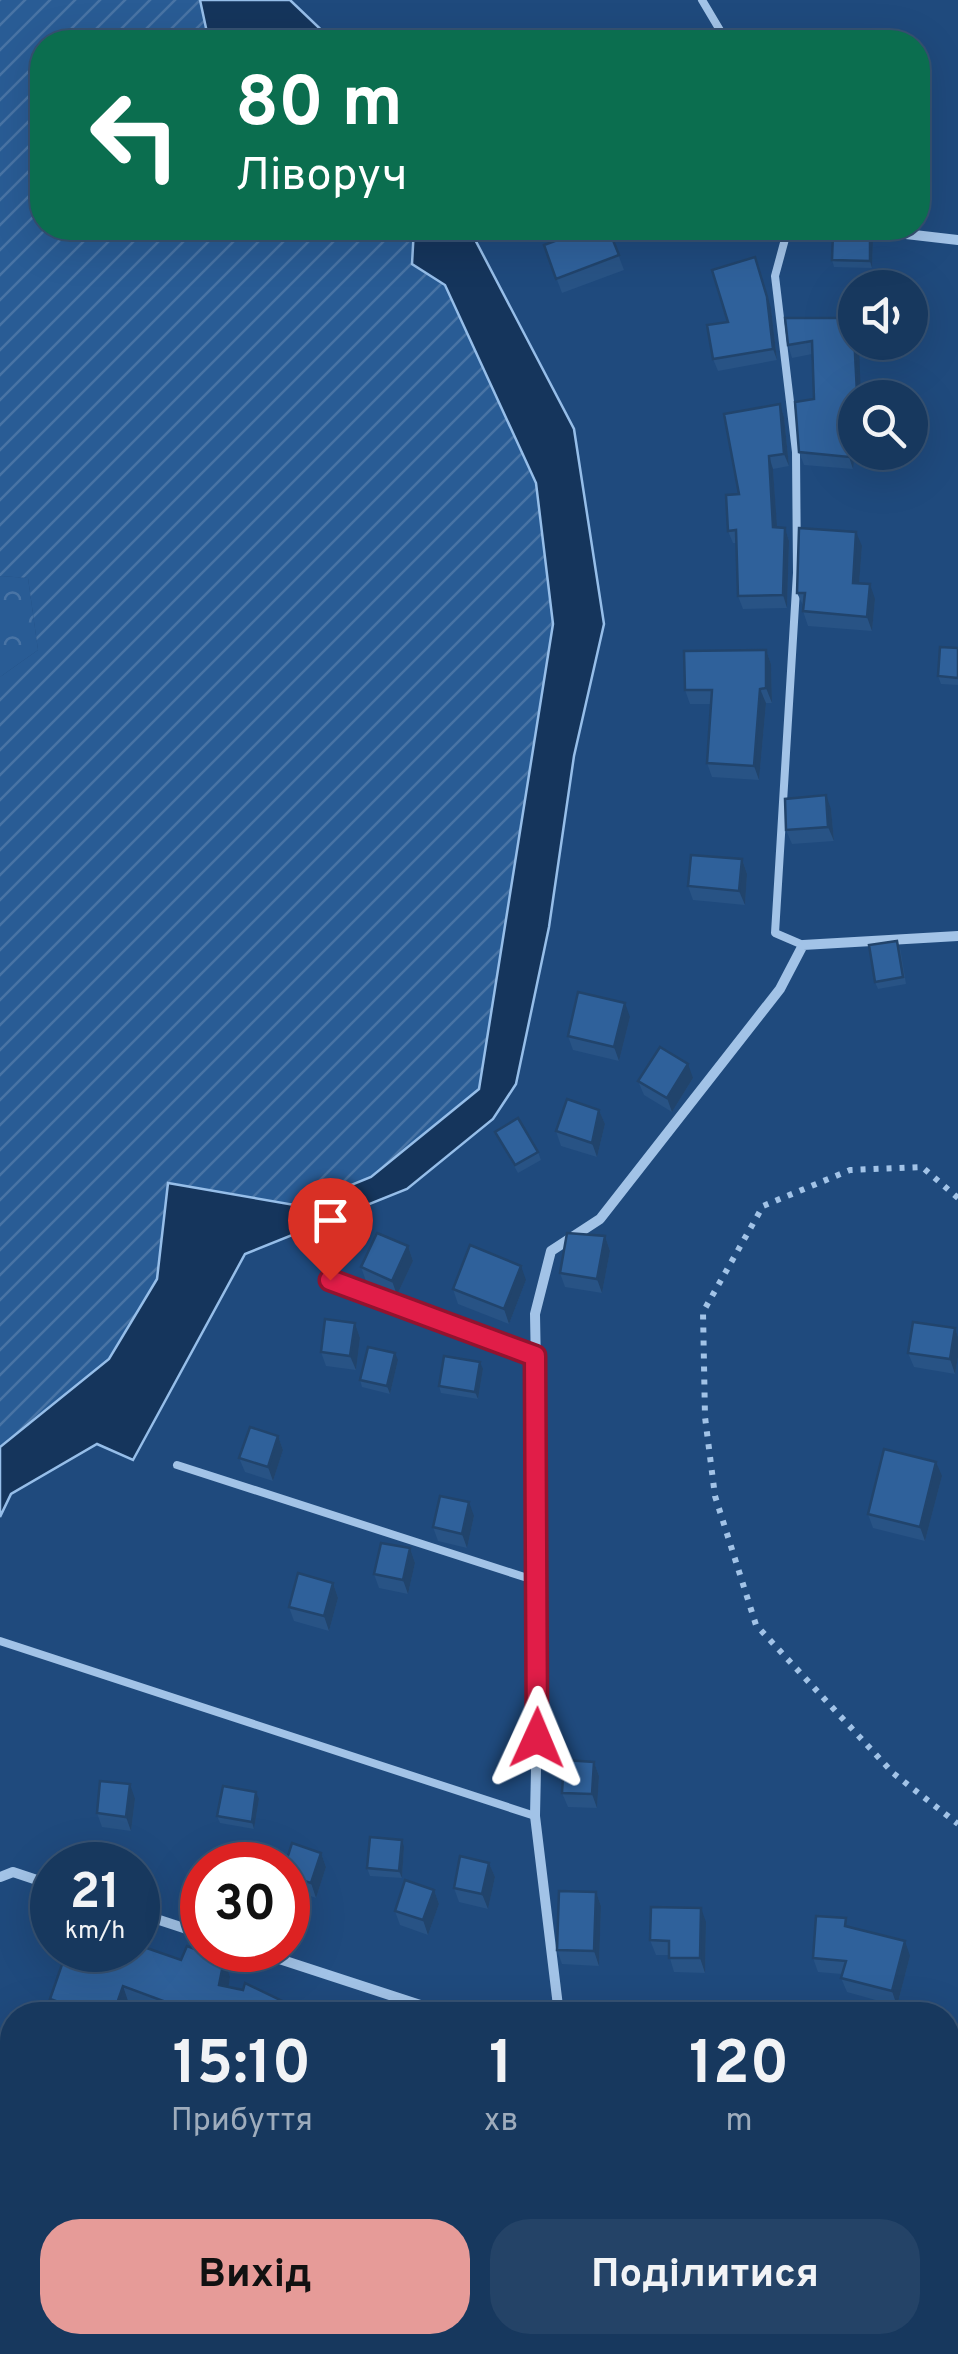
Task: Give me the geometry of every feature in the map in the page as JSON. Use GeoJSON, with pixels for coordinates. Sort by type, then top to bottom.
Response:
{"type":"FeatureCollection","features":[{"type":"Feature","properties":{"kind":"street"},"geometry":{"type":"LineString","coordinates":[[930,237],[958,240]]}},
{"type":"Feature","properties":{"kind":"street"},"geometry":{"type":"LineString","coordinates":[[558,2002],[536,1816],[540,1582],[535,1314],[551,1250],[600,1219],[780,989],[803,945],[958,936]]}},
{"type":"Feature","properties":{"kind":"street"},"geometry":{"type":"LineString","coordinates":[[0,1877],[13,1872],[30,1878]]}},
{"type":"Feature","properties":{"kind":"street"},"geometry":{"type":"LineString","coordinates":[[310,1969],[412,2002]]}},
{"type":"Feature","properties":{"kind":"lane"},"geometry":{"type":"LineString","coordinates":[[702,0],[720,30]]}},
{"type":"Feature","properties":{"kind":"lane"},"geometry":{"type":"LineString","coordinates":[[785,240],[775,276],[796,452],[798,573],[775,933],[803,945]]}},
{"type":"Feature","properties":{"kind":"lane"},"geometry":{"type":"LineString","coordinates":[[330,1280],[535,1356]]}},
{"type":"Feature","properties":{"kind":"lane"},"geometry":{"type":"LineString","coordinates":[[177,1466],[540,1582]]}},
{"type":"Feature","properties":{"kind":"lane"},"geometry":{"type":"LineString","coordinates":[[0,1641],[536,1816]]}},
{"type":"Feature","properties":{"kind":"path"},"geometry":{"type":"LineString","coordinates":[[958,1198],[922,1167],[850,1170],[763,1206],[702,1312],[705,1417],[716,1496],[756,1625],[892,1773],[958,1824]]}},
{"type":"Feature","properties":{"kind":"green space"},"geometry":{"type":"Polygon","coordinates":[[[0,0],[200,0],[206,30],[30,30],[30,240],[413,240],[412,264],[445,285],[536,483],[553,624],[479,1089],[371,1177],[300,1206],[168,1183],[157,1279],[109,1359],[0,1447],[0,677],[38,650],[28,578],[0,576],[0,0]]]}},
{"type":"Feature","properties":{"kind":"green space"},"geometry":{"type":"Polygon","coordinates":[[[0,576],[28,578],[38,650],[0,677],[0,576]]]}},
{"type":"Feature","properties":{"kind":"shaded area"},"geometry":{"type":"Polygon","coordinates":[[[200,0],[290,0],[321,30],[206,30],[200,0]]]}},
{"type":"Feature","properties":{"kind":"shaded area"},"geometry":{"type":"Polygon","coordinates":[[[413,240],[475,240],[574,429],[604,624],[574,756],[549,927],[516,1084],[493,1119],[407,1189],[245,1254],[133,1460],[97,1444],[11,1494],[0,1517],[0,1447],[109,1359],[157,1279],[168,1183],[300,1206],[371,1177],[479,1089],[553,624],[536,483],[445,285],[412,264],[413,240]]]}},
{"type":"Feature","properties":{"kind":"building"},"geometry":{"type":"Polygon","coordinates":[[[558,240],[613,240],[619,255],[556,279],[544,245],[558,240]]]}},
{"type":"Feature","properties":{"kind":"building"},"geometry":{"type":"Polygon","coordinates":[[[833,240],[870,240],[870,261],[832,260],[833,240]]]}},
{"type":"Feature","properties":{"kind":"building"},"geometry":{"type":"Polygon","coordinates":[[[755,257],[767,297],[773,349],[713,359],[707,325],[728,322],[712,270],[755,257]]]}},
{"type":"Feature","properties":{"kind":"building"},"geometry":{"type":"Polygon","coordinates":[[[785,318],[838,318],[838,360],[855,360],[856,380],[838,380],[838,456],[799,452],[795,402],[814,399],[812,341],[788,345],[785,318]]]}},
{"type":"Feature","properties":{"kind":"building"},"geometry":{"type":"Polygon","coordinates":[[[780,404],[784,454],[769,456],[773,527],[785,528],[783,595],[738,596],[736,530],[728,531],[726,495],[739,494],[724,414],[780,404]]]}},
{"type":"Feature","properties":{"kind":"building"},"geometry":{"type":"Polygon","coordinates":[[[799,528],[856,532],[853,583],[870,584],[867,617],[803,611],[805,593],[797,593],[799,528]]]}},
{"type":"Feature","properties":{"kind":"building"},"geometry":{"type":"Polygon","coordinates":[[[940,647],[958,648],[958,678],[938,676],[940,647]]]}},
{"type":"Feature","properties":{"kind":"building"},"geometry":{"type":"Polygon","coordinates":[[[766,650],[766,688],[760,689],[754,766],[707,763],[712,690],[685,690],[684,651],[766,650]]]}},
{"type":"Feature","properties":{"kind":"building"},"geometry":{"type":"Polygon","coordinates":[[[826,795],[828,827],[786,830],[785,799],[826,795]]]}},
{"type":"Feature","properties":{"kind":"building"},"geometry":{"type":"Polygon","coordinates":[[[691,855],[742,859],[739,891],[688,886],[691,855]]]}},
{"type":"Feature","properties":{"kind":"building"},"geometry":{"type":"Polygon","coordinates":[[[897,941],[903,977],[875,982],[869,945],[897,941]]]}},
{"type":"Feature","properties":{"kind":"building"},"geometry":{"type":"Polygon","coordinates":[[[578,992],[625,1003],[614,1047],[568,1036],[578,992]]]}},
{"type":"Feature","properties":{"kind":"building"},"geometry":{"type":"Polygon","coordinates":[[[660,1047],[688,1064],[667,1098],[638,1081],[660,1047]]]}},
{"type":"Feature","properties":{"kind":"building"},"geometry":{"type":"Polygon","coordinates":[[[567,1099],[599,1110],[592,1143],[556,1131],[567,1099]]]}},
{"type":"Feature","properties":{"kind":"building"},"geometry":{"type":"Polygon","coordinates":[[[518,1118],[538,1152],[515,1165],[495,1132],[518,1118]]]}},
{"type":"Feature","properties":{"kind":"building"},"geometry":{"type":"Polygon","coordinates":[[[377,1233],[408,1246],[392,1281],[361,1267],[377,1233]]]}},
{"type":"Feature","properties":{"kind":"building"},"geometry":{"type":"Polygon","coordinates":[[[567,1233],[605,1236],[597,1279],[560,1273],[567,1233]]]}},
{"type":"Feature","properties":{"kind":"building"},"geometry":{"type":"Polygon","coordinates":[[[470,1245],[521,1266],[504,1309],[453,1289],[470,1245]]]}},
{"type":"Feature","properties":{"kind":"building"},"geometry":{"type":"Polygon","coordinates":[[[325,1319],[355,1323],[350,1356],[321,1352],[325,1319]]]}},
{"type":"Feature","properties":{"kind":"building"},"geometry":{"type":"Polygon","coordinates":[[[913,1322],[955,1328],[950,1359],[908,1353],[913,1322]]]}},
{"type":"Feature","properties":{"kind":"building"},"geometry":{"type":"Polygon","coordinates":[[[368,1347],[395,1353],[387,1386],[360,1380],[368,1347]]]}},
{"type":"Feature","properties":{"kind":"building"},"geometry":{"type":"Polygon","coordinates":[[[444,1356],[480,1362],[475,1392],[439,1386],[444,1356]]]}},
{"type":"Feature","properties":{"kind":"building"},"geometry":{"type":"Polygon","coordinates":[[[250,1427],[278,1436],[268,1467],[239,1458],[250,1427]]]}},
{"type":"Feature","properties":{"kind":"building"},"geometry":{"type":"Polygon","coordinates":[[[884,1449],[936,1462],[920,1527],[868,1514],[884,1449]]]}},
{"type":"Feature","properties":{"kind":"building"},"geometry":{"type":"Polygon","coordinates":[[[440,1496],[469,1502],[462,1534],[433,1527],[440,1496]]]}},
{"type":"Feature","properties":{"kind":"building"},"geometry":{"type":"Polygon","coordinates":[[[381,1543],[410,1548],[403,1580],[374,1574],[381,1543]]]}},
{"type":"Feature","properties":{"kind":"building"},"geometry":{"type":"Polygon","coordinates":[[[298,1573],[333,1583],[324,1616],[289,1607],[298,1573]]]}},
{"type":"Feature","properties":{"kind":"building"},"geometry":{"type":"Polygon","coordinates":[[[564,1760],[594,1762],[592,1794],[562,1793],[564,1760]]]}},
{"type":"Feature","properties":{"kind":"building"},"geometry":{"type":"Polygon","coordinates":[[[100,1781],[130,1784],[126,1817],[97,1813],[100,1781]]]}},
{"type":"Feature","properties":{"kind":"building"},"geometry":{"type":"Polygon","coordinates":[[[223,1786],[256,1792],[252,1822],[217,1816],[223,1786]]]}},
{"type":"Feature","properties":{"kind":"building"},"geometry":{"type":"Polygon","coordinates":[[[370,1837],[402,1840],[399,1871],[367,1868],[370,1837]]]}},
{"type":"Feature","properties":{"kind":"building"},"geometry":{"type":"Polygon","coordinates":[[[310,1849],[321,1853],[310,1883],[310,1849]]]}},
{"type":"Feature","properties":{"kind":"building"},"geometry":{"type":"Polygon","coordinates":[[[460,1856],[489,1863],[482,1894],[454,1888],[460,1856]]]}},
{"type":"Feature","properties":{"kind":"building"},"geometry":{"type":"Polygon","coordinates":[[[405,1880],[434,1890],[423,1920],[395,1911],[405,1880]]]}},
{"type":"Feature","properties":{"kind":"building"},"geometry":{"type":"Polygon","coordinates":[[[559,1891],[596,1892],[594,1951],[557,1950],[559,1891]]]}},
{"type":"Feature","properties":{"kind":"building"},"geometry":{"type":"Polygon","coordinates":[[[651,1907],[701,1908],[700,1958],[669,1958],[669,1941],[650,1940],[651,1907]]]}},
{"type":"Feature","properties":{"kind":"building"},"geometry":{"type":"Polygon","coordinates":[[[816,1916],[846,1918],[845,1926],[905,1941],[892,1991],[841,1978],[846,1961],[813,1958],[816,1916]]]}},
{"type":"Feature","properties":{"kind":"building"},"geometry":{"type":"Polygon","coordinates":[[[160,1953],[180,1960],[180,1972],[222,1972],[219,1985],[243,1990],[245,1983],[285,2002],[166,2002],[123,1986],[117,2002],[50,1999],[59,1972],[160,1972],[160,1953]]]}},
{"type":"Feature","properties":{"kind":"route"},"geometry":{"type":"LineString","coordinates":[[330,1280],[535,1356],[540,1582],[537,1738]]}}]}
